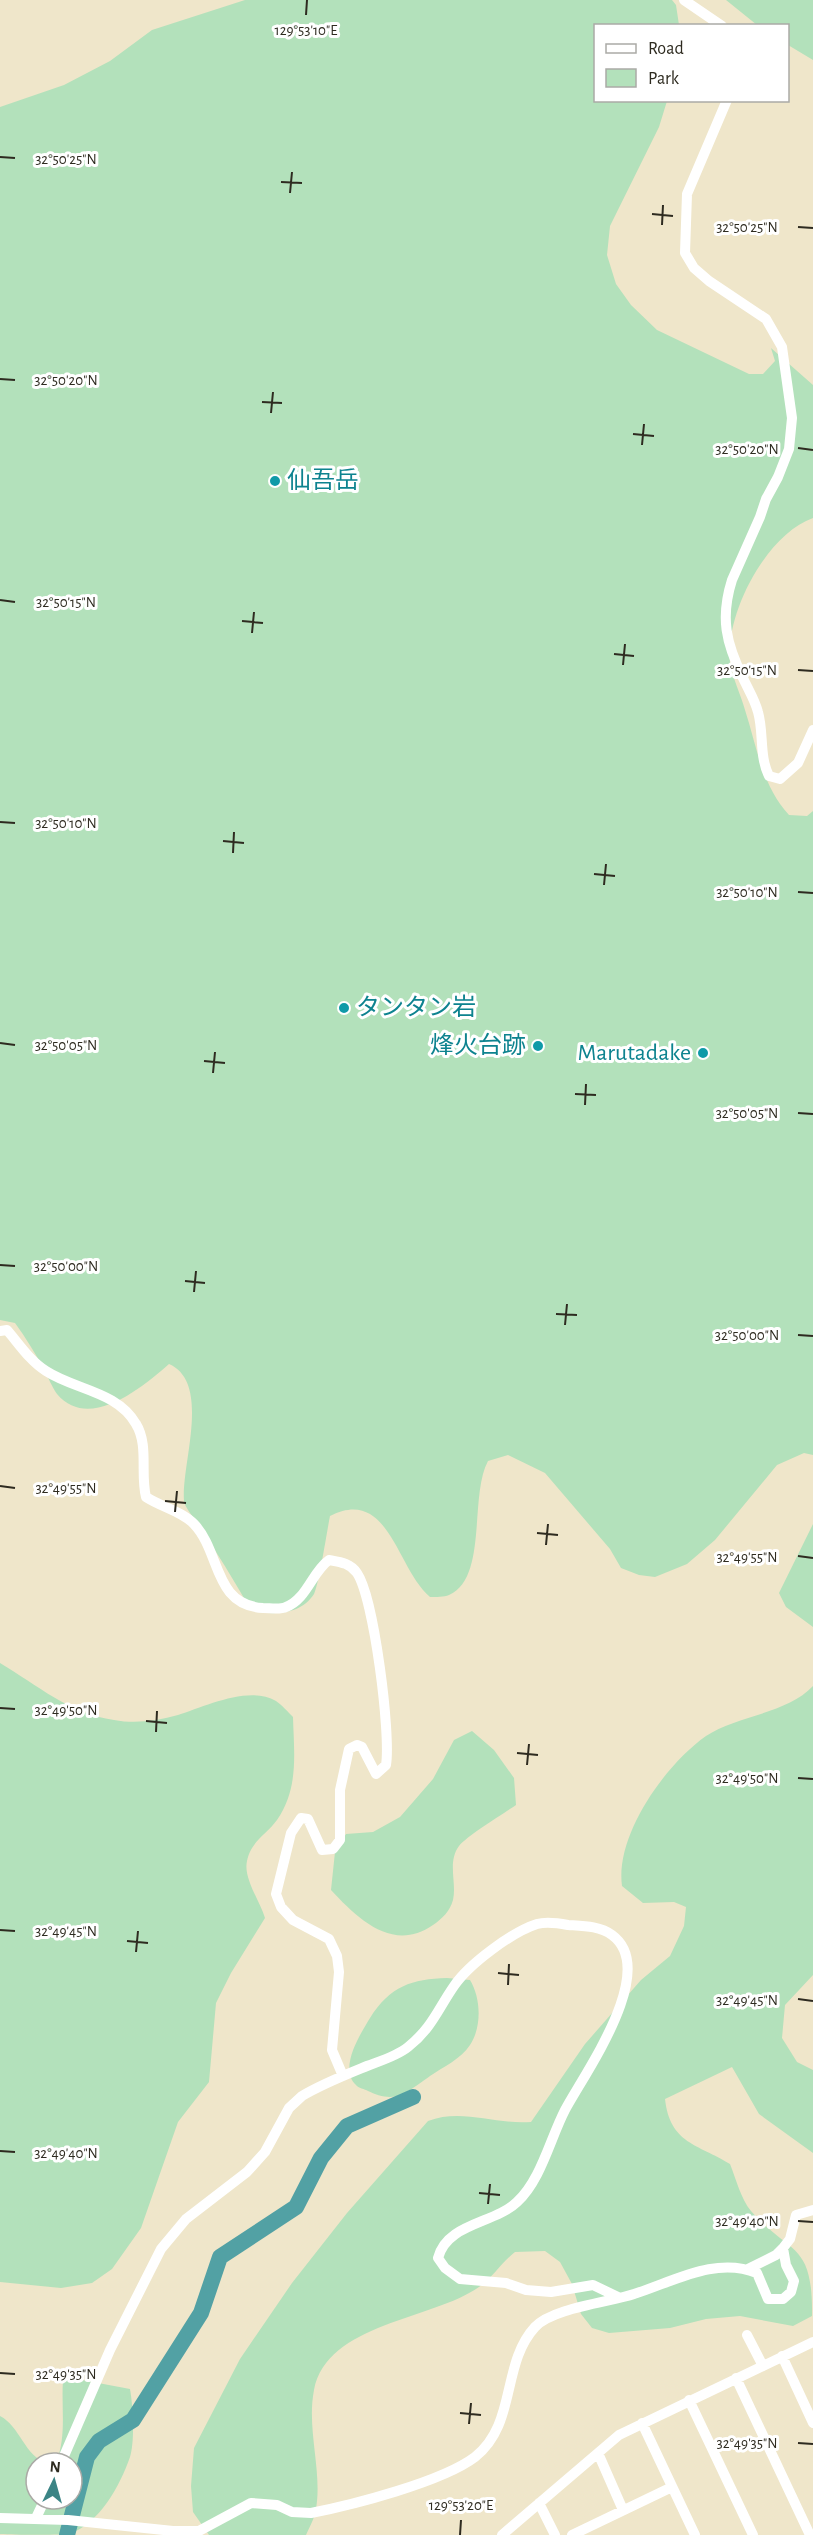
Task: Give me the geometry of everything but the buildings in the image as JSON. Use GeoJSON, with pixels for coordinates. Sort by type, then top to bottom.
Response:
{"type":"FeatureCollection","features":[{"type":"Feature","properties":{"kind":"street"},"geometry":{"type":"LineString","coordinates":[[684,0],[719,24]]}},
{"type":"Feature","properties":{"kind":"street"},"geometry":{"type":"LineString","coordinates":[[726,102],[687,194],[685,253],[694,268],[709,281],[766,319],[782,347],[792,418],[789,449],[732,580],[726,599],[724,623],[736,664],[759,714],[765,768],[769,776],[780,779],[791,772],[813,730]]}},
{"type":"Feature","properties":{"kind":"street"},"geometry":{"type":"LineString","coordinates":[[0,1331],[7,1330],[44,1369],[94,1391],[129,1414],[138,1425],[142,1444],[143,1485],[146,1497],[194,1523],[203,1535],[227,1588],[249,1607],[287,1607],[299,1599],[321,1565],[329,1560],[350,1564],[358,1574],[368,1599],[375,1641],[389,1749],[386,1765],[376,1774],[362,1747],[357,1745],[349,1749],[340,1790],[340,1840],[335,1848],[322,1851],[312,1825],[308,1819],[301,1818],[291,1833],[276,1894],[281,1907],[293,1920],[329,1939],[337,1956],[339,1972],[332,2050],[343,2076]]}},
{"type":"Feature","properties":{"kind":"street"},"geometry":{"type":"LineString","coordinates":[[66,2451],[110,2350],[161,2249],[186,2219],[247,2172],[265,2151],[289,2108],[302,2096],[406,2049],[436,2019],[454,1986],[466,1971],[525,1929],[539,1924],[553,1923],[595,1928],[611,1934],[624,1949],[627,1963],[624,1996],[607,2036],[565,2110],[530,2186],[518,2202],[504,2212],[449,2238],[438,2258],[445,2268],[460,2279],[506,2283],[526,2290],[551,2292],[593,2284],[618,2297]]}},
{"type":"Feature","properties":{"kind":"street"},"geometry":{"type":"LineString","coordinates":[[748,2269],[776,2255],[790,2239],[796,2215],[813,2210]]}},
{"type":"Feature","properties":{"kind":"street"},"geometry":{"type":"LineString","coordinates":[[0,2518],[36,2518],[173,2531],[199,2531],[251,2503],[277,2505],[292,2512],[311,2513],[434,2477],[474,2458],[499,2426],[507,2406],[516,2362],[536,2325],[562,2313],[618,2297],[634,2295],[681,2275],[726,2268],[748,2269],[757,2273],[768,2299],[783,2299],[791,2292],[794,2281],[786,2265],[783,2248]]}},
{"type":"Feature","properties":{"kind":"street"},"geometry":{"type":"LineString","coordinates":[[747,2335],[763,2366]]}},
{"type":"Feature","properties":{"kind":"street"},"geometry":{"type":"LineString","coordinates":[[501,2535],[619,2435],[813,2342]]}},
{"type":"Feature","properties":{"kind":"street"},"geometry":{"type":"LineString","coordinates":[[782,2356],[813,2423]]}},
{"type":"Feature","properties":{"kind":"street"},"geometry":{"type":"LineString","coordinates":[[736,2378],[810,2535]]}},
{"type":"Feature","properties":{"kind":"street"},"geometry":{"type":"LineString","coordinates":[[690,2400],[753,2535]]}},
{"type":"Feature","properties":{"kind":"street"},"geometry":{"type":"LineString","coordinates":[[642,2423],[693,2534]]}},
{"type":"Feature","properties":{"kind":"street"},"geometry":{"type":"LineString","coordinates":[[598,2453],[623,2510]]}},
{"type":"Feature","properties":{"kind":"street"},"geometry":{"type":"LineString","coordinates":[[572,2535],[672,2487]]}},
{"type":"Feature","properties":{"kind":"street"},"geometry":{"type":"LineString","coordinates":[[539,2503],[555,2535]]}},
{"type":"Feature","properties":{"kind":"street"},"geometry":{"type":"LineString","coordinates":[[36,2518],[39,2511]]}},
{"type":"Feature","properties":{"kind":"green space"},"geometry":{"type":"Polygon","coordinates":[[[245,0],[672,0],[676,5],[679,24],[594,24],[594,102],[667,102],[659,127],[610,226],[607,255],[616,284],[631,305],[657,330],[749,374],[763,374],[775,361],[771,348],[813,385],[813,518],[796,527],[780,540],[752,578],[734,621],[730,642],[730,662],[761,766],[772,792],[789,815],[807,816],[813,811],[813,1455],[804,1453],[777,1465],[715,1540],[687,1564],[655,1577],[639,1575],[621,1568],[610,1549],[545,1473],[508,1455],[488,1461],[482,1476],[476,1535],[469,1572],[461,1586],[449,1595],[430,1597],[418,1584],[379,1521],[366,1512],[350,1510],[330,1516],[316,1588],[308,1601],[294,1610],[285,1612],[267,1613],[251,1610],[224,1564],[188,1511],[184,1501],[192,1406],[189,1388],[182,1374],[169,1364],[131,1394],[115,1402],[84,1409],[70,1405],[57,1394],[15,1323],[0,1320],[0,107],[64,85],[110,61],[152,30],[245,0]]]}},
{"type":"Feature","properties":{"kind":"green space"},"geometry":{"type":"Polygon","coordinates":[[[726,0],[813,0],[813,60],[789,46],[789,24],[756,24],[726,0]]]}},
{"type":"Feature","properties":{"kind":"green space"},"geometry":{"type":"Polygon","coordinates":[[[813,1524],[813,1627],[786,1607],[779,1593],[813,1524]]]}},
{"type":"Feature","properties":{"kind":"green space"},"geometry":{"type":"Polygon","coordinates":[[[0,1663],[68,1705],[98,1717],[114,1720],[138,1722],[162,1719],[227,1699],[253,1695],[276,1701],[293,1717],[294,1770],[289,1796],[277,1820],[252,1848],[246,1868],[265,1918],[231,1973],[216,2003],[209,2082],[178,2122],[141,2228],[112,2269],[92,2283],[61,2288],[0,2282],[0,1663]]]}},
{"type":"Feature","properties":{"kind":"green space"},"geometry":{"type":"Polygon","coordinates":[[[813,1686],[813,1975],[785,2005],[782,2038],[797,2062],[813,2070],[813,2153],[759,2114],[732,2067],[665,2099],[668,2114],[679,2134],[697,2147],[730,2164],[747,2206],[797,2252],[804,2262],[809,2274],[812,2316],[793,2326],[740,2316],[706,2319],[670,2328],[609,2333],[592,2328],[581,2314],[572,2284],[560,2262],[545,2251],[515,2252],[479,2287],[459,2298],[360,2337],[339,2350],[323,2368],[314,2390],[312,2405],[317,2499],[315,2514],[306,2535],[209,2535],[193,2512],[191,2486],[194,2448],[240,2359],[292,2283],[347,2213],[428,2121],[441,2117],[466,2116],[531,2122],[585,2044],[641,1980],[670,1956],[684,1926],[686,1907],[674,1902],[643,1903],[622,1886],[622,1866],[626,1845],[646,1803],[675,1764],[706,1736],[718,1729],[789,1703],[813,1686]]]}},
{"type":"Feature","properties":{"kind":"green space"},"geometry":{"type":"Polygon","coordinates":[[[472,1731],[494,1750],[514,1778],[516,1805],[464,1841],[455,1852],[453,1900],[448,1911],[440,1920],[418,1933],[404,1935],[390,1934],[377,1929],[353,1912],[331,1890],[335,1852],[346,1834],[373,1832],[400,1817],[433,1779],[454,1740],[472,1731]]]}},
{"type":"Feature","properties":{"kind":"green space"},"geometry":{"type":"Polygon","coordinates":[[[447,1978],[470,1980],[474,1987],[479,2012],[477,2030],[466,2050],[400,2095],[384,2096],[357,2086],[351,2078],[350,2060],[357,2041],[378,2007],[403,1986],[423,1980],[447,1978]]]}},
{"type":"Feature","properties":{"kind":"green space"},"geometry":{"type":"Polygon","coordinates":[[[77,2379],[130,2389],[133,2442],[130,2457],[107,2503],[90,2522],[80,2529],[69,2534],[0,2534],[0,2416],[13,2427],[30,2451],[24,2451],[24,2511],[84,2511],[84,2451],[59,2451],[63,2432],[63,2380],[77,2379]]]}},
{"type":"Feature","properties":{"kind":"waterway"},"geometry":{"type":"LineString","coordinates":[[67,2535],[87,2457],[99,2441],[133,2420],[201,2313],[220,2257],[296,2207],[321,2158],[347,2126],[413,2097]]}},
{"type":"Feature","properties":{"kind":"place","name":"仙吾岳"},"geometry":{"type":"Point","coordinates":[275,481]}},
{"type":"Feature","properties":{"kind":"place","name":"タンタン岩"},"geometry":{"type":"Point","coordinates":[344,1008]}},
{"type":"Feature","properties":{"kind":"place","name":"烽火台跡"},"geometry":{"type":"Point","coordinates":[538,1046]}},
{"type":"Feature","properties":{"kind":"place","name":"Marutadake"},"geometry":{"type":"Point","coordinates":[703,1053]}}]}
